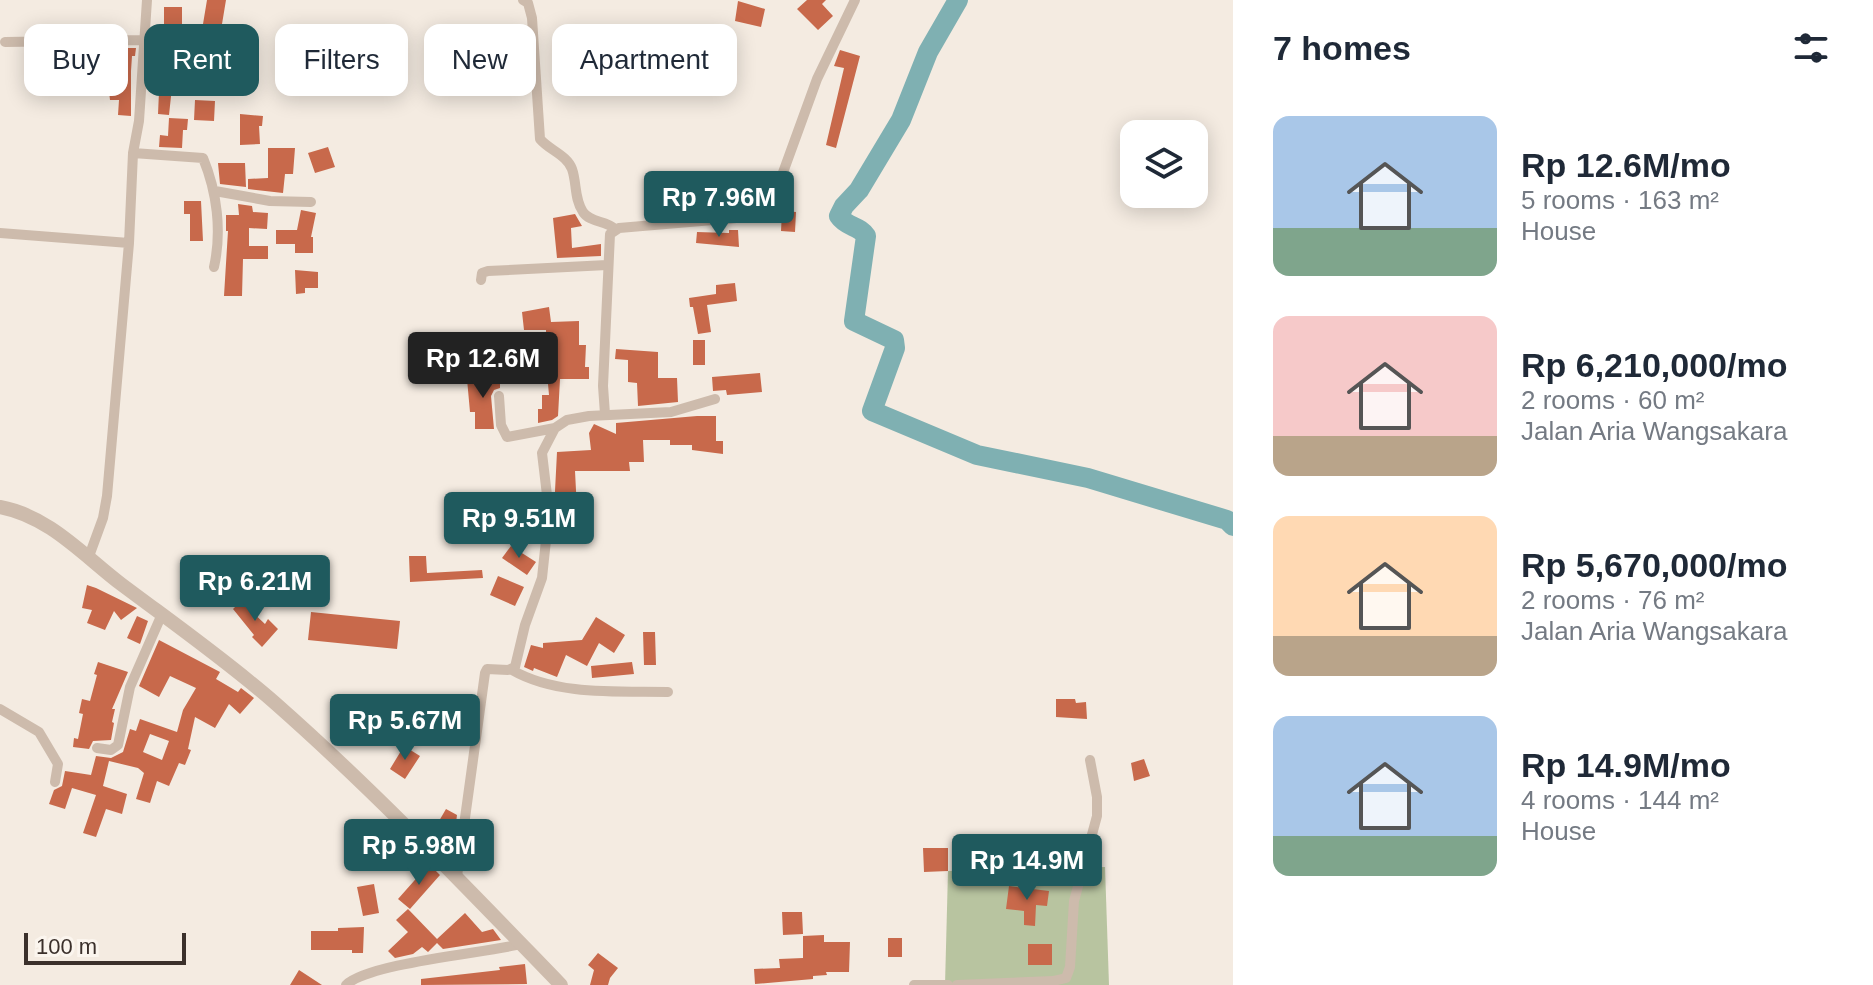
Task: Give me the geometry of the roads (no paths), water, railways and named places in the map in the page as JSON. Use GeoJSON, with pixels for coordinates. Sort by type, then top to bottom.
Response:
{"type":"FeatureCollection","features":[{"type":"Feature","properties":{"kind":"street"},"geometry":{"type":"LineString","coordinates":[[146,24],[147,0]]}},
{"type":"Feature","properties":{"kind":"street"},"geometry":{"type":"LineString","coordinates":[[523,0],[528,3],[532,18],[540,139],[547,148],[567,160],[572,168],[582,211],[588,218],[609,223],[615,229]]}},
{"type":"Feature","properties":{"kind":"street"},"geometry":{"type":"LineString","coordinates":[[605,414],[603,386],[608,238],[615,229],[760,216],[769,211],[817,79],[855,0]]}},
{"type":"Feature","properties":{"kind":"street"},"geometry":{"type":"LineString","coordinates":[[5,42],[144,40]]}},
{"type":"Feature","properties":{"kind":"street"},"geometry":{"type":"LineString","coordinates":[[88,559],[103,518],[107,496],[129,243],[133,153],[139,121],[144,54]]}},
{"type":"Feature","properties":{"kind":"street"},"geometry":{"type":"LineString","coordinates":[[133,153],[203,158],[215,191],[217,242],[214,267]]}},
{"type":"Feature","properties":{"kind":"street"},"geometry":{"type":"LineString","coordinates":[[215,191],[270,201],[311,202]]}},
{"type":"Feature","properties":{"kind":"street"},"geometry":{"type":"LineString","coordinates":[[0,233],[129,243]]}},
{"type":"Feature","properties":{"kind":"street"},"geometry":{"type":"LineString","coordinates":[[481,280],[482,273],[488,271],[607,265]]}},
{"type":"Feature","properties":{"kind":"street"},"geometry":{"type":"LineString","coordinates":[[499,396],[501,425],[507,437],[555,428],[567,420],[605,414],[671,412],[715,399]]}},
{"type":"Feature","properties":{"kind":"street"},"geometry":{"type":"LineString","coordinates":[[512,670],[542,578],[549,512],[542,453],[555,428]]}},
{"type":"Feature","properties":{"kind":"street"},"geometry":{"type":"LineString","coordinates":[[0,507],[31,515],[46,523],[273,702],[457,876],[561,985]]}},
{"type":"Feature","properties":{"kind":"street"},"geometry":{"type":"LineString","coordinates":[[97,748],[111,750],[118,745],[130,687],[162,614]]}},
{"type":"Feature","properties":{"kind":"street"},"geometry":{"type":"LineString","coordinates":[[457,876],[487,669],[512,670],[526,678],[581,689],[668,692]]}},
{"type":"Feature","properties":{"kind":"street"},"geometry":{"type":"LineString","coordinates":[[0,709],[39,732],[58,764],[55,782]]}},
{"type":"Feature","properties":{"kind":"street"},"geometry":{"type":"LineString","coordinates":[[957,985],[1066,978],[1070,967],[1074,901],[1097,816],[1090,760]]}},
{"type":"Feature","properties":{"kind":"street"},"geometry":{"type":"LineString","coordinates":[[346,985],[366,973],[399,965],[522,944]]}},
{"type":"Feature","properties":{"kind":"street"},"geometry":{"type":"LineString","coordinates":[[914,985],[948,985]]}},
{"type":"Feature","properties":{"kind":"waterway"},"geometry":{"type":"LineString","coordinates":[[958,0],[928,52],[901,120],[859,190],[839,216],[866,236],[854,321],[894,340],[895,348],[872,411],[977,455],[1088,478],[1227,520],[1233,526]]}}]}
